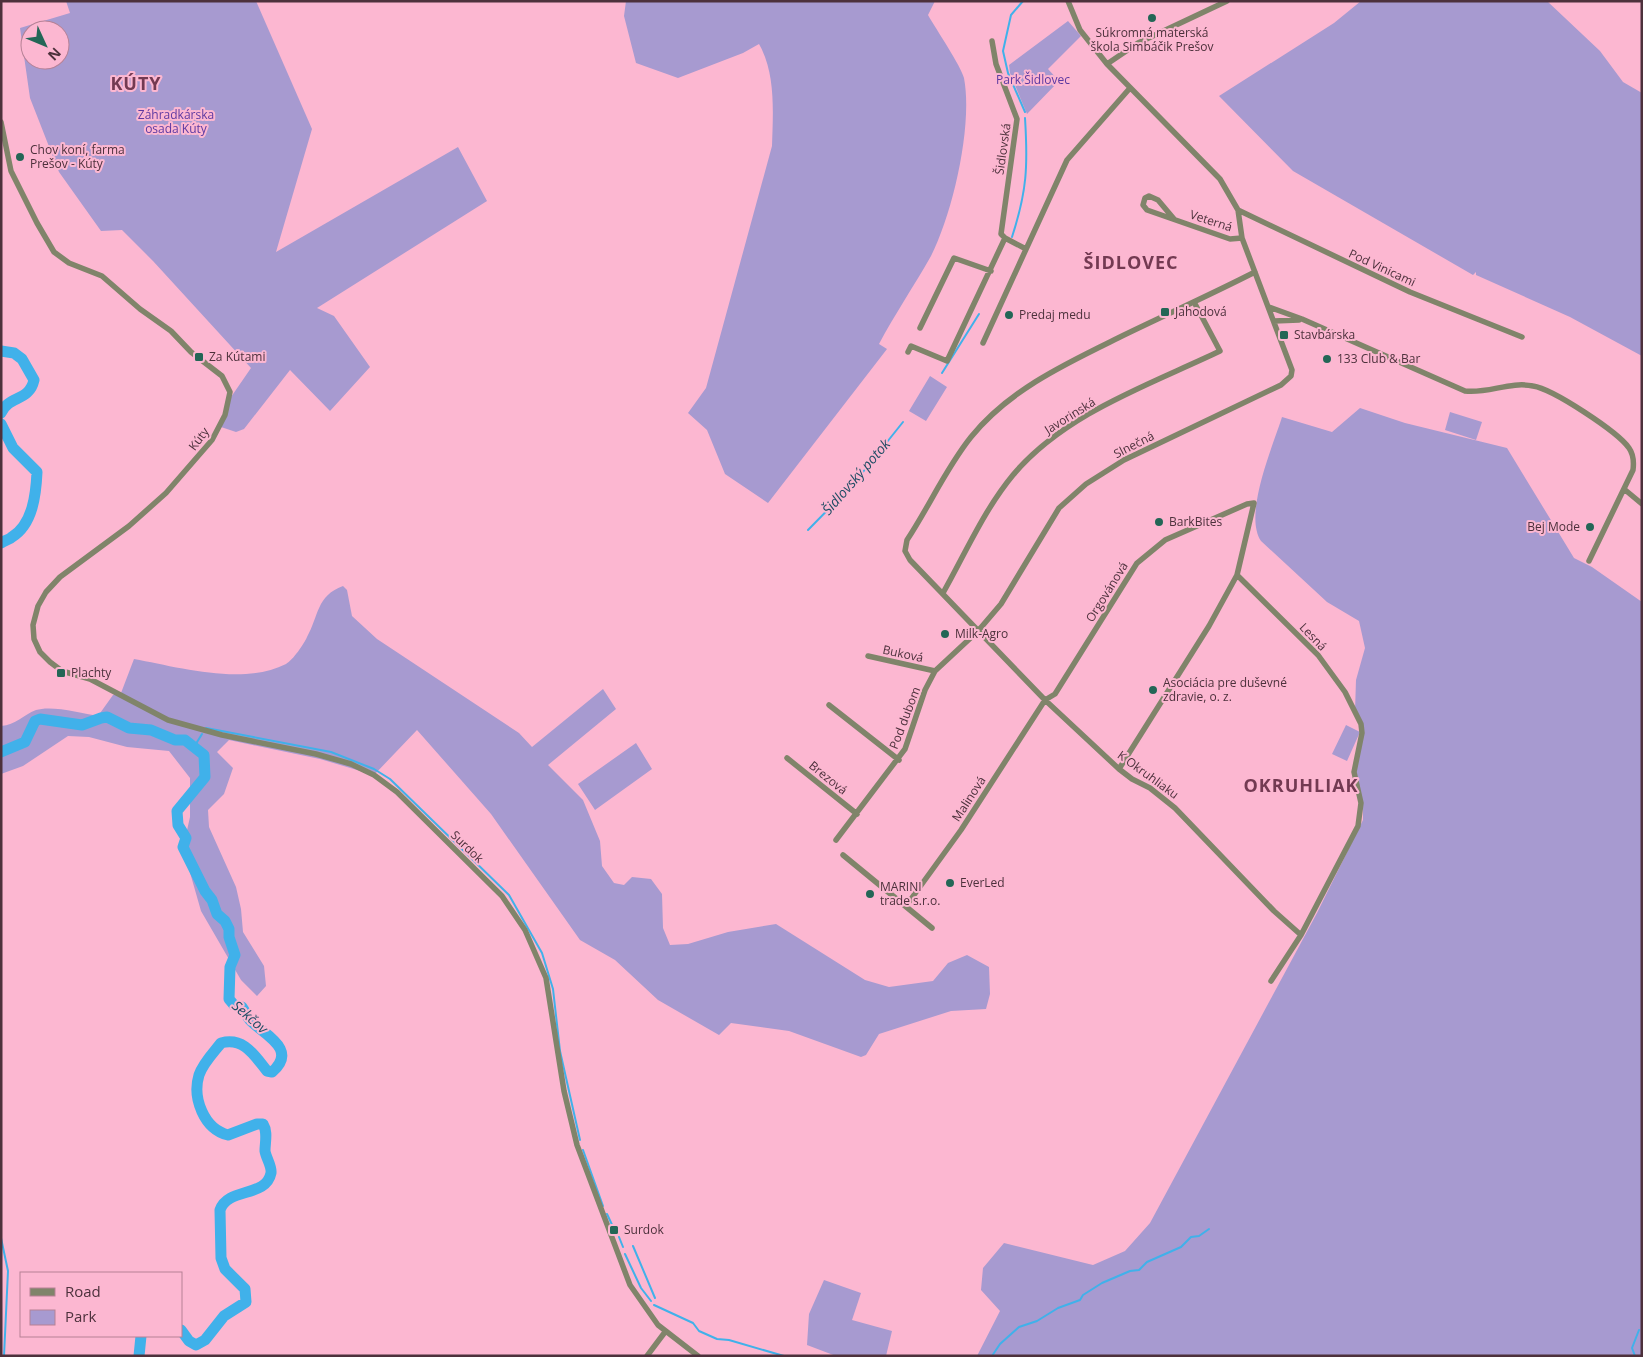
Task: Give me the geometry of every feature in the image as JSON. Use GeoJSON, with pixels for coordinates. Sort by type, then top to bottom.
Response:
{"type":"FeatureCollection","features":[{"type":"Feature","properties":{"kind":"street"},"geometry":{"type":"LineString","coordinates":[[1068,1],[1080,30],[1107,64],[1220,179],[1238,210],[1242,238],[1269,307],[1302,319],[1465,391],[1474,392],[1518,385],[1534,386],[1551,392],[1624,442],[1634,459],[1633,470],[1588,562]]}},
{"type":"Feature","properties":{"kind":"street"},"geometry":{"type":"LineString","coordinates":[[1107,64],[1138,43],[1227,1]]}},
{"type":"Feature","properties":{"kind":"street","name":"Šidlovská"},"geometry":{"type":"LineString","coordinates":[[992,41],[996,64],[1017,119],[1001,234],[1005,238]]}},
{"type":"Feature","properties":{"kind":"street"},"geometry":{"type":"LineString","coordinates":[[983,343],[1068,160],[1130,88]]}},
{"type":"Feature","properties":{"kind":"street","name":"Kúty"},"geometry":{"type":"LineString","coordinates":[[1,122],[11,171],[54,252],[69,263],[102,276],[140,309],[175,334],[191,352],[222,376],[229,387],[228,405],[223,420],[212,440],[197,458],[166,493],[142,515],[52,584],[41,599],[35,616],[34,639],[40,652],[50,662],[62,671],[90,679],[168,720]]}},
{"type":"Feature","properties":{"kind":"street","name":"Veterná"},"geometry":{"type":"LineString","coordinates":[[1174,219],[1154,198],[1147,197],[1143,200],[1143,205],[1147,210],[1230,240],[1242,238]]}},
{"type":"Feature","properties":{"kind":"street","name":"Pod Vinicami"},"geometry":{"type":"LineString","coordinates":[[1238,210],[1410,292],[1522,337]]}},
{"type":"Feature","properties":{"kind":"street"},"geometry":{"type":"LineString","coordinates":[[908,352],[911,346],[947,361],[1005,238],[1026,249]]}},
{"type":"Feature","properties":{"kind":"street"},"geometry":{"type":"LineString","coordinates":[[920,328],[954,258],[991,271]]}},
{"type":"Feature","properties":{"kind":"street"},"geometry":{"type":"LineString","coordinates":[[943,593],[910,560],[905,551],[907,540],[970,437],[989,417],[1045,375],[1255,272]]}},
{"type":"Feature","properties":{"kind":"street","name":"Javorinská"},"geometry":{"type":"LineString","coordinates":[[943,593],[996,500],[1012,476],[1036,451],[1065,428],[1091,413],[1220,351],[1194,302]]}},
{"type":"Feature","properties":{"kind":"street","name":"Slnečná"},"geometry":{"type":"LineString","coordinates":[[978,631],[1001,604],[1059,508],[1086,484],[1124,460],[1287,381],[1292,370],[1269,307]]}},
{"type":"Feature","properties":{"kind":"street"},"geometry":{"type":"LineString","coordinates":[[1274,321],[1302,319]]}},
{"type":"Feature","properties":{"kind":"street"},"geometry":{"type":"LineString","coordinates":[[1624,488],[1642,504]]}},
{"type":"Feature","properties":{"kind":"street","name":"Orgovánová"},"geometry":{"type":"LineString","coordinates":[[1045,700],[1055,694],[1137,563],[1165,540],[1247,504],[1254,503],[1237,575]]}},
{"type":"Feature","properties":{"kind":"street"},"geometry":{"type":"LineString","coordinates":[[1119,770],[1209,626],[1237,575]]}},
{"type":"Feature","properties":{"kind":"street","name":"Lesná"},"geometry":{"type":"LineString","coordinates":[[1237,575],[1318,655],[1344,692],[1361,724],[1362,733],[1354,772],[1361,803],[1358,826],[1301,935]]}},
{"type":"Feature","properties":{"kind":"street","name":"K Okruhliaku"},"geometry":{"type":"LineString","coordinates":[[943,593],[1045,700],[1119,770],[1150,788],[1175,808],[1274,911],[1301,935]]}},
{"type":"Feature","properties":{"kind":"street","name":"Pod dubom"},"geometry":{"type":"LineString","coordinates":[[836,840],[905,749],[925,690],[935,671],[978,631]]}},
{"type":"Feature","properties":{"kind":"street","name":"Buková"},"geometry":{"type":"LineString","coordinates":[[868,656],[935,671]]}},
{"type":"Feature","properties":{"kind":"street","name":"Malinová"},"geometry":{"type":"LineString","coordinates":[[906,906],[961,830],[1045,700]]}},
{"type":"Feature","properties":{"kind":"street"},"geometry":{"type":"LineString","coordinates":[[829,705],[898,760]]}},
{"type":"Feature","properties":{"kind":"street","name":"Surdok"},"geometry":{"type":"LineString","coordinates":[[168,720],[222,735],[316,754],[351,764],[374,775],[397,792],[509,904],[535,950],[546,978],[564,1091],[583,1163],[630,1285],[649,1314],[665,1332],[698,1356]]}},
{"type":"Feature","properties":{"kind":"street","name":"Brezová"},"geometry":{"type":"LineString","coordinates":[[787,758],[857,814]]}},
{"type":"Feature","properties":{"kind":"street"},"geometry":{"type":"LineString","coordinates":[[843,855],[932,928]]}},
{"type":"Feature","properties":{"kind":"street"},"geometry":{"type":"LineString","coordinates":[[1271,981],[1301,935]]}},
{"type":"Feature","properties":{"kind":"street"},"geometry":{"type":"LineString","coordinates":[[647,1356],[665,1332]]}},
{"type":"Feature","properties":{"kind":"green space","name":"Záhradkárska osada Kúty"},"geometry":{"type":"Polygon","coordinates":[[[66,1],[256,1],[312,129],[276,252],[458,147],[487,201],[317,308],[334,316],[370,367],[330,411],[290,370],[244,429],[236,432],[221,427],[231,397],[251,368],[122,230],[101,231],[59,172],[30,98],[26,70],[70,70],[70,20],[47,20],[70,13],[66,1]]]}},
{"type":"Feature","properties":{"kind":"green space"},"geometry":{"type":"Polygon","coordinates":[[[626,1],[935,1],[928,15],[964,78],[966,120],[959,168],[947,217],[931,256],[879,344],[887,349],[768,503],[725,474],[707,430],[688,413],[706,388],[772,146],[772,94],[768,68],[759,44],[743,53],[678,78],[636,63],[624,16],[626,1]]]}},
{"type":"Feature","properties":{"kind":"green space"},"geometry":{"type":"Polygon","coordinates":[[[1361,1],[1547,1],[1600,51],[1623,82],[1642,93],[1642,356],[1570,317],[1476,275],[1476,272],[1473,275],[1293,171],[1219,96],[1334,23],[1361,1]]]}},
{"type":"Feature","properties":{"kind":"green space","name":"Park Šidlovec"},"geometry":{"type":"Polygon","coordinates":[[[1068,21],[1081,36],[1048,69],[1059,81],[1027,114],[1010,73],[1009,65],[1068,21]]]}},
{"type":"Feature","properties":{"kind":"green space"},"geometry":{"type":"Polygon","coordinates":[[[930,376],[947,387],[926,421],[909,411],[930,376]]]}},
{"type":"Feature","properties":{"kind":"green space"},"geometry":{"type":"Polygon","coordinates":[[[1360,408],[1405,423],[1507,448],[1574,558],[1592,567],[1642,602],[1642,1356],[977,1356],[1000,1311],[981,1290],[983,1268],[1004,1243],[1093,1265],[1125,1251],[1150,1223],[1317,913],[1363,820],[1363,807],[1356,772],[1364,733],[1355,711],[1356,680],[1365,648],[1359,621],[1327,602],[1261,541],[1256,529],[1255,514],[1261,480],[1282,417],[1332,432],[1360,408]]]}},
{"type":"Feature","properties":{"kind":"green space"},"geometry":{"type":"Polygon","coordinates":[[[1450,412],[1482,422],[1476,440],[1445,430],[1450,412]]]}},
{"type":"Feature","properties":{"kind":"green space"},"geometry":{"type":"Polygon","coordinates":[[[343,586],[347,590],[352,616],[377,639],[519,733],[532,747],[603,689],[616,709],[548,765],[583,800],[600,841],[602,866],[614,883],[624,885],[632,877],[651,879],[662,894],[663,928],[670,945],[688,944],[728,932],[776,924],[865,980],[889,987],[933,981],[948,963],[967,955],[989,967],[990,994],[986,1009],[951,1011],[879,1034],[866,1055],[861,1057],[789,1031],[731,1023],[719,1035],[658,1000],[615,960],[580,940],[491,814],[417,730],[374,775],[320,759],[229,740],[217,752],[233,768],[224,794],[208,810],[209,827],[236,887],[241,909],[243,932],[264,966],[266,986],[257,996],[241,980],[201,911],[183,848],[190,817],[190,778],[169,751],[127,747],[89,737],[68,736],[23,766],[1,774],[1,726],[11,724],[36,710],[50,708],[98,716],[113,695],[121,693],[134,659],[190,670],[231,674],[250,674],[286,664],[295,656],[303,644],[323,601],[334,590],[343,586]]]}},
{"type":"Feature","properties":{"kind":"green space"},"geometry":{"type":"Polygon","coordinates":[[[1346,725],[1360,732],[1347,761],[1332,754],[1346,725]]]}},
{"type":"Feature","properties":{"kind":"green space"},"geometry":{"type":"Polygon","coordinates":[[[636,743],[652,769],[595,810],[578,784],[636,743]]]}},
{"type":"Feature","properties":{"kind":"green space"},"geometry":{"type":"Polygon","coordinates":[[[824,1280],[861,1293],[852,1320],[892,1331],[886,1356],[836,1356],[807,1345],[809,1314],[824,1280]]]}},
{"type":"Feature","properties":{"kind":"waterway","name":"Šidlovský potok"},"geometry":{"type":"LineString","coordinates":[[1023,1],[1011,15],[1003,51],[1008,73],[1025,112]]}},
{"type":"Feature","properties":{"kind":"waterway","name":"Šidlovský potok"},"geometry":{"type":"LineString","coordinates":[[1012,237],[1021,206],[1025,178],[1025,118]]}},
{"type":"Feature","properties":{"kind":"waterway","name":"Šidlovský potok"},"geometry":{"type":"LineString","coordinates":[[942,373],[979,314]]}},
{"type":"Feature","properties":{"kind":"waterway","name":"Sekčov"},"geometry":{"type":"LineString","coordinates":[[1,351],[14,353],[22,359],[34,380],[28,392],[9,403],[1,413]]}},
{"type":"Feature","properties":{"kind":"waterway","name":"Šidlovský potok"},"geometry":{"type":"LineString","coordinates":[[808,530],[855,482],[903,422]]}},
{"type":"Feature","properties":{"kind":"waterway","name":"Sekčov"},"geometry":{"type":"LineString","coordinates":[[1,424],[13,448],[37,472],[36,490],[29,517],[19,531],[1,543]]}},
{"type":"Feature","properties":{"kind":"waterway","name":"Sekčov"},"geometry":{"type":"LineString","coordinates":[[1,752],[25,742],[35,721],[40,719],[82,725],[107,717],[129,728],[151,730],[175,740],[185,740],[204,755],[205,777],[177,811],[178,825],[186,838],[183,847],[205,891],[212,900],[217,914],[225,921],[229,929],[229,937],[235,955],[230,967],[229,999],[234,1005],[242,1007],[250,1020],[276,1043],[282,1056],[279,1064],[272,1072],[267,1071],[253,1054],[242,1045],[229,1042],[221,1043],[206,1062],[199,1075],[197,1084],[199,1103],[206,1119],[212,1126],[228,1135],[257,1124],[263,1124],[266,1134],[265,1151],[271,1173],[268,1181],[262,1186],[231,1198],[224,1203],[220,1210],[221,1258],[225,1269],[245,1289],[246,1302],[224,1316],[205,1340],[196,1345],[189,1341],[182,1331]]}},
{"type":"Feature","properties":{"kind":"waterway"},"geometry":{"type":"LineString","coordinates":[[206,728],[331,752],[374,769],[390,779],[509,895],[542,953],[553,989],[560,1051],[580,1140]]}},
{"type":"Feature","properties":{"kind":"waterway"},"geometry":{"type":"LineString","coordinates":[[194,747],[202,734]]}},
{"type":"Feature","properties":{"kind":"waterway"},"geometry":{"type":"LineString","coordinates":[[583,1150],[603,1206]]}},
{"type":"Feature","properties":{"kind":"waterway"},"geometry":{"type":"LineString","coordinates":[[607,1214],[614,1229]]}},
{"type":"Feature","properties":{"kind":"waterway"},"geometry":{"type":"LineString","coordinates":[[992,1356],[1000,1344],[1019,1327],[1037,1321],[1058,1308],[1080,1300],[1083,1295],[1102,1283],[1130,1271],[1139,1270],[1147,1262],[1181,1247],[1191,1237],[1199,1236],[1209,1229]]}},
{"type":"Feature","properties":{"kind":"waterway"},"geometry":{"type":"LineString","coordinates":[[619,1237],[623,1247]]}},
{"type":"Feature","properties":{"kind":"waterway"},"geometry":{"type":"LineString","coordinates":[[1,1238],[8,1271],[4,1356]]}},
{"type":"Feature","properties":{"kind":"waterway"},"geometry":{"type":"LineString","coordinates":[[633,1246],[655,1298]]}},
{"type":"Feature","properties":{"kind":"waterway"},"geometry":{"type":"LineString","coordinates":[[625,1254],[641,1288],[651,1301]]}},
{"type":"Feature","properties":{"kind":"waterway"},"geometry":{"type":"LineString","coordinates":[[654,1305],[693,1323],[699,1331],[717,1339],[729,1340],[784,1356]]}},
{"type":"Feature","properties":{"kind":"waterway"},"geometry":{"type":"LineString","coordinates":[[1635,1356],[1632,1348],[1639,1330]]}},
{"type":"Feature","properties":{"kind":"waterway","name":"Sekčov"},"geometry":{"type":"LineString","coordinates":[[139,1356],[141,1337]]}},
{"type":"Feature","properties":{"kind":"place","name":"Súkromná materská škola Simbáčik Prešov"},"geometry":{"type":"Point","coordinates":[1152,18]}},
{"type":"Feature","properties":{"kind":"place","name":"Chov koní, farma Prešov - Kúty"},"geometry":{"type":"Point","coordinates":[20,157]}},
{"type":"Feature","properties":{"kind":"place","name":"Jahodová"},"geometry":{"type":"Point","coordinates":[1165,312]}},
{"type":"Feature","properties":{"kind":"place","name":"Predaj medu"},"geometry":{"type":"Point","coordinates":[1009,315]}},
{"type":"Feature","properties":{"kind":"place","name":"Stavbárska"},"geometry":{"type":"Point","coordinates":[1284,335]}},
{"type":"Feature","properties":{"kind":"place","name":"Za Kútami"},"geometry":{"type":"Point","coordinates":[199,357]}},
{"type":"Feature","properties":{"kind":"place","name":"133 Club & Bar"},"geometry":{"type":"Point","coordinates":[1327,359]}},
{"type":"Feature","properties":{"kind":"place","name":"BarkBites"},"geometry":{"type":"Point","coordinates":[1159,522]}},
{"type":"Feature","properties":{"kind":"place","name":"Bej Mode"},"geometry":{"type":"Point","coordinates":[1590,527]}},
{"type":"Feature","properties":{"kind":"place","name":"Milk-Agro"},"geometry":{"type":"Point","coordinates":[945,634]}},
{"type":"Feature","properties":{"kind":"place","name":"Plachty"},"geometry":{"type":"Point","coordinates":[61,673]}},
{"type":"Feature","properties":{"kind":"place","name":"Asociácia pre duševné zdravie, o. z."},"geometry":{"type":"Point","coordinates":[1153,690]}},
{"type":"Feature","properties":{"kind":"place","name":"EverLed"},"geometry":{"type":"Point","coordinates":[950,883]}},
{"type":"Feature","properties":{"kind":"place","name":"MARINI trade s.r.o."},"geometry":{"type":"Point","coordinates":[870,894]}},
{"type":"Feature","properties":{"kind":"place","name":"Surdok"},"geometry":{"type":"Point","coordinates":[614,1230]}},
{"type":"Feature","properties":{"kind":"district","name":"KÚTY"},"geometry":{"type":"Point","coordinates":[136,84]}},
{"type":"Feature","properties":{"kind":"district","name":"ŠIDLOVEC"},"geometry":{"type":"Point","coordinates":[1131,263]}},
{"type":"Feature","properties":{"kind":"district","name":"OKRUHLIAK"},"geometry":{"type":"Point","coordinates":[1301,786]}}]}
